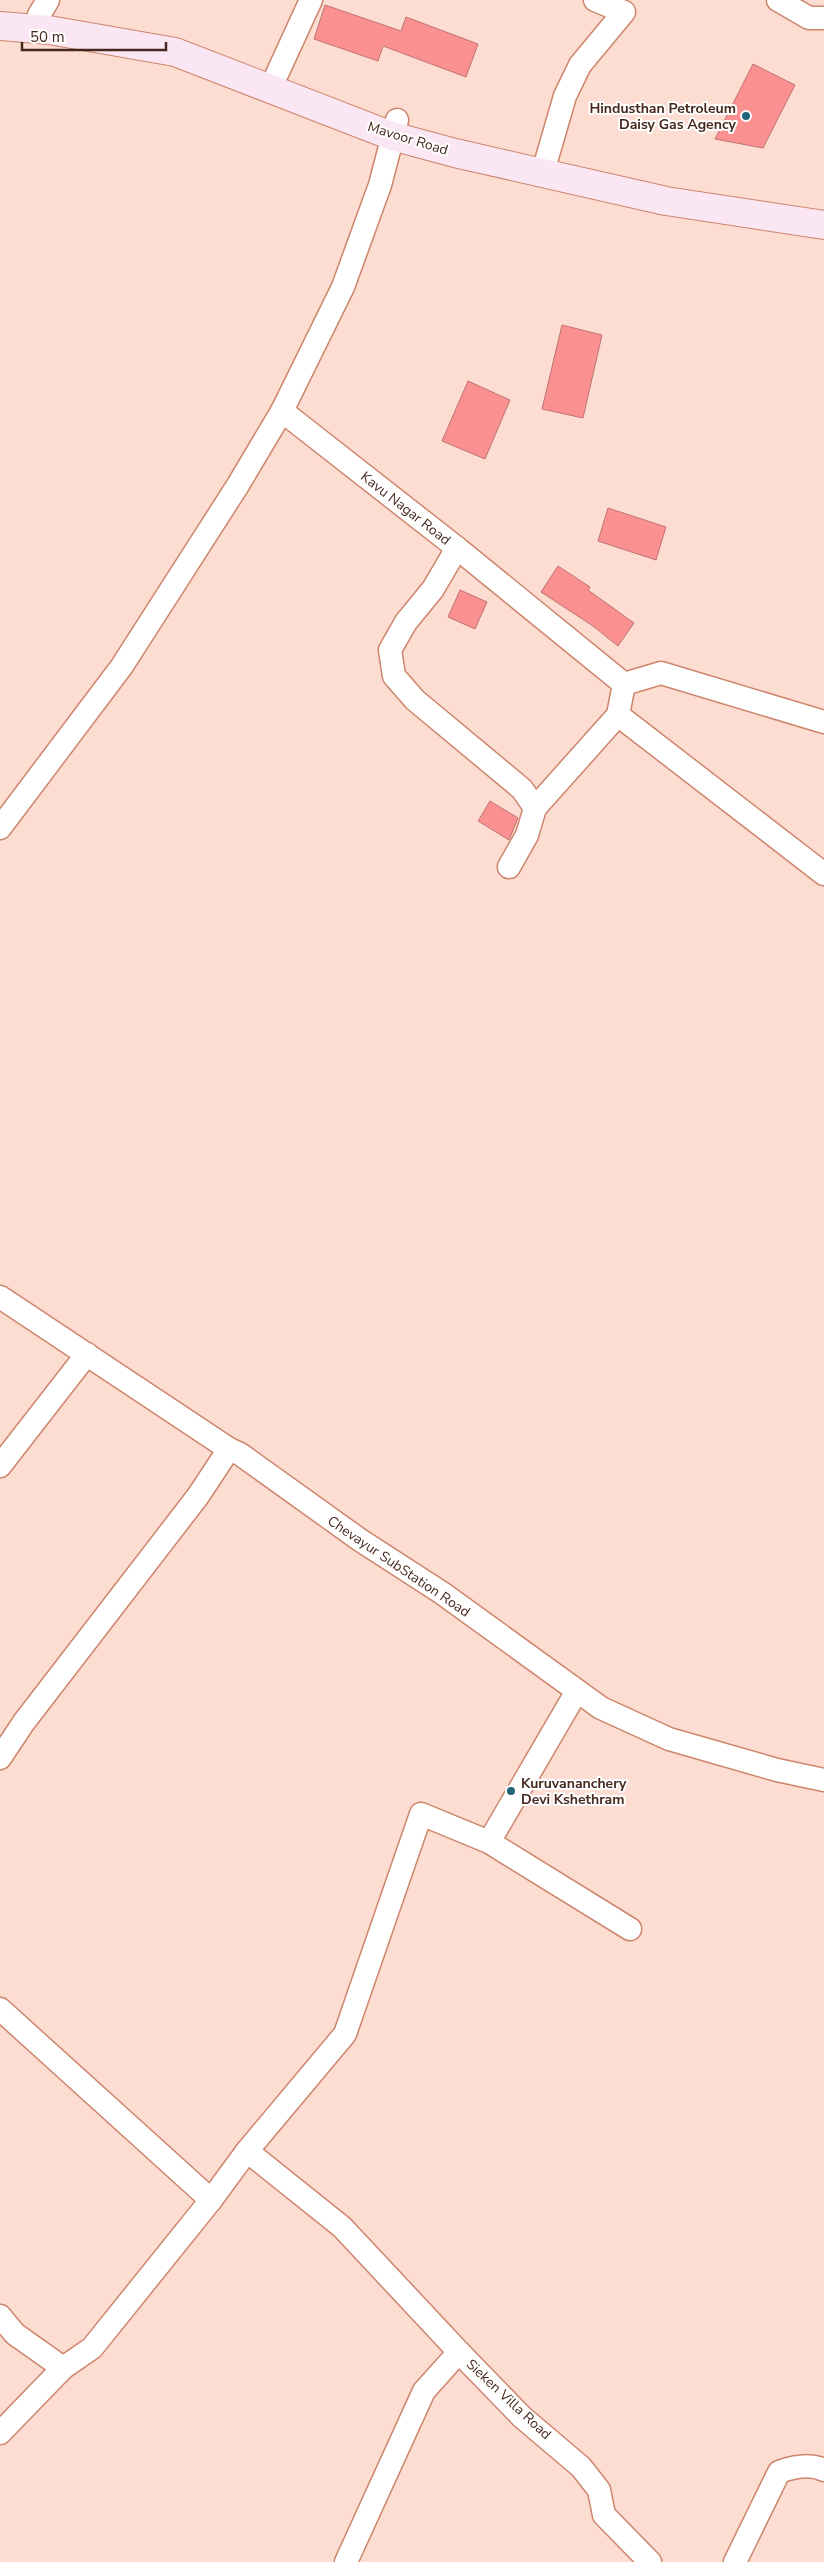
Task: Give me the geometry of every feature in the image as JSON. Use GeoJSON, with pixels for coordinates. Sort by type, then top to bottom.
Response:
{"type":"FeatureCollection","features":[{"type":"Feature","properties":{"kind":"main road","name":"Mavoor Road"},"geometry":{"type":"LineString","coordinates":[[0,12],[41,14],[186,39],[277,74],[455,153],[666,201],[824,225]]}},
{"type":"Feature","properties":{"kind":"main road","name":"Mavoor Road"},"geometry":{"type":"LineString","coordinates":[[0,26],[41,14],[175,52],[395,128],[465,139],[674,187],[824,210]]}},
{"type":"Feature","properties":{"kind":"street"},"geometry":{"type":"LineString","coordinates":[[277,74],[311,0]]}},
{"type":"Feature","properties":{"kind":"street"},"geometry":{"type":"LineString","coordinates":[[547,158],[559,115],[580,65],[629,6],[595,0]]}},
{"type":"Feature","properties":{"kind":"street"},"geometry":{"type":"LineString","coordinates":[[778,0],[808,18],[824,18]]}},
{"type":"Feature","properties":{"kind":"street"},"geometry":{"type":"LineString","coordinates":[[0,828],[122,666],[238,485],[282,412],[343,287],[380,185],[395,128]]}},
{"type":"Feature","properties":{"kind":"street","name":"Kavu Nagar Road"},"geometry":{"type":"LineString","coordinates":[[282,412],[457,548],[433,589],[406,622],[390,650],[394,676],[415,700],[522,789],[535,808]]}},
{"type":"Feature","properties":{"kind":"street"},"geometry":{"type":"LineString","coordinates":[[457,548],[624,684]]}},
{"type":"Feature","properties":{"kind":"street"},"geometry":{"type":"LineString","coordinates":[[624,684],[661,673],[824,722]]}},
{"type":"Feature","properties":{"kind":"street"},"geometry":{"type":"LineString","coordinates":[[509,867],[527,835],[535,808],[618,715],[624,684]]}},
{"type":"Feature","properties":{"kind":"street"},"geometry":{"type":"LineString","coordinates":[[618,715],[824,874]]}},
{"type":"Feature","properties":{"kind":"street","name":"Chevayur SubStation Road"},"geometry":{"type":"LineString","coordinates":[[0,1297],[229,1449],[240,1454],[360,1540],[442,1593],[602,1708],[669,1739],[777,1770],[824,1780]]}},
{"type":"Feature","properties":{"kind":"street"},"geometry":{"type":"LineString","coordinates":[[0,1466],[87,1354]]}},
{"type":"Feature","properties":{"kind":"street"},"geometry":{"type":"LineString","coordinates":[[0,1758],[24,1722],[198,1496],[229,1449]]}},
{"type":"Feature","properties":{"kind":"street"},"geometry":{"type":"LineString","coordinates":[[489,1842],[577,1691]]}},
{"type":"Feature","properties":{"kind":"street"},"geometry":{"type":"LineString","coordinates":[[0,2433],[64,2368],[92,2348],[211,2200],[247,2151],[345,2034],[421,1814],[489,1842],[630,1929]]}},
{"type":"Feature","properties":{"kind":"street"},"geometry":{"type":"LineString","coordinates":[[0,2009],[211,2200]]}},
{"type":"Feature","properties":{"kind":"street"},"geometry":{"type":"LineString","coordinates":[[247,2151],[342,2227],[459,2352]]}},
{"type":"Feature","properties":{"kind":"street"},"geometry":{"type":"LineString","coordinates":[[0,2316],[15,2334],[64,2368]]}},
{"type":"Feature","properties":{"kind":"street","name":"Sieken Villa Road"},"geometry":{"type":"LineString","coordinates":[[346,2562],[424,2390],[459,2352],[522,2417],[581,2467],[599,2490],[604,2515],[650,2562]]}},
{"type":"Feature","properties":{"kind":"street"},"geometry":{"type":"LineString","coordinates":[[735,2562],[779,2472],[795,2466],[818,2467],[824,2470]]}},
{"type":"Feature","properties":{"kind":"building"},"geometry":{"type":"Polygon","coordinates":[[[325,5],[401,31],[406,17],[478,44],[466,77],[383,46],[378,61],[314,39],[325,5]]]}},
{"type":"Feature","properties":{"kind":"building"},"geometry":{"type":"Polygon","coordinates":[[[753,64],[795,85],[763,148],[715,139],[753,64]]]}},
{"type":"Feature","properties":{"kind":"building"},"geometry":{"type":"Polygon","coordinates":[[[562,325],[602,335],[583,418],[542,409],[562,325]]]}},
{"type":"Feature","properties":{"kind":"building"},"geometry":{"type":"Polygon","coordinates":[[[468,381],[510,400],[485,459],[442,441],[468,381]]]}},
{"type":"Feature","properties":{"kind":"building"},"geometry":{"type":"Polygon","coordinates":[[[608,508],[666,527],[656,560],[598,541],[608,508]]]}},
{"type":"Feature","properties":{"kind":"building"},"geometry":{"type":"Polygon","coordinates":[[[558,566],[590,587],[588,590],[634,623],[618,646],[593,626],[541,592],[558,566]]]}},
{"type":"Feature","properties":{"kind":"building"},"geometry":{"type":"Polygon","coordinates":[[[460,590],[487,602],[475,629],[448,617],[460,590]]]}},
{"type":"Feature","properties":{"kind":"building"},"geometry":{"type":"Polygon","coordinates":[[[490,801],[518,818],[509,840],[478,821],[490,801]]]}},
{"type":"Feature","properties":{"kind":"place","name":"Hindusthan Petroleum Daisy Gas Agency"},"geometry":{"type":"Point","coordinates":[746,116]}},
{"type":"Feature","properties":{"kind":"place","name":"Kuruvananchery Devi Kshethram"},"geometry":{"type":"Point","coordinates":[511,1791]}}]}
